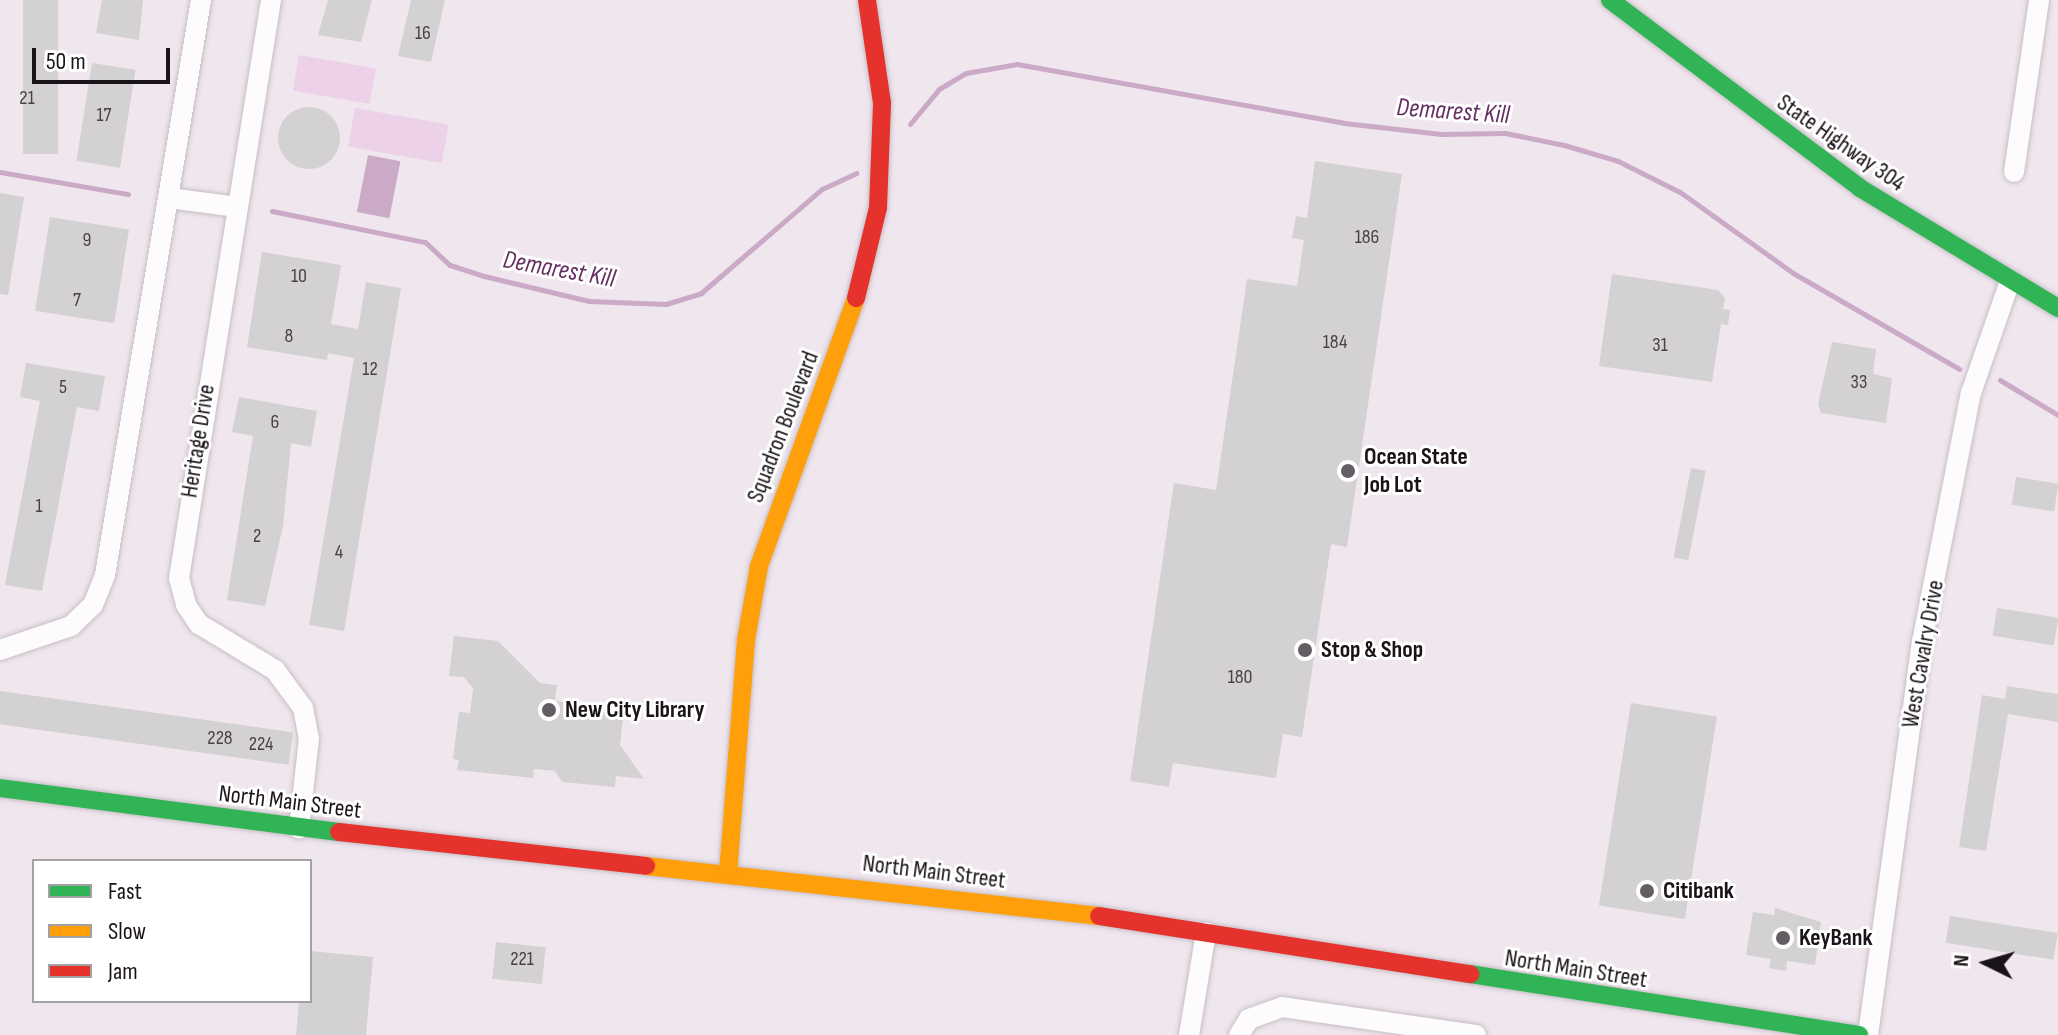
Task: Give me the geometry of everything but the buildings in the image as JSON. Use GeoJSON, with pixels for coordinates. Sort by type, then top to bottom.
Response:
{"type":"FeatureCollection","features":[{"type":"Feature","properties":{"kind":"street"},"geometry":{"type":"LineString","coordinates":[[0,650],[71,626],[93,605],[102,586],[201,0]]}},
{"type":"Feature","properties":{"kind":"street","name":"Heritage Drive"},"geometry":{"type":"LineString","coordinates":[[271,0],[181,546],[180,587],[199,624],[275,670],[299,700],[309,738],[299,828]]}},
{"type":"Feature","properties":{"kind":"street","name":"Squadron Boulevard"},"geometry":{"type":"LineString","coordinates":[[728,874],[755,581],[777,507],[852,314],[878,208],[882,103],[867,0]]}},
{"type":"Feature","properties":{"kind":"street","name":"State Highway 304"},"geometry":{"type":"LineString","coordinates":[[1610,0],[1823,162],[2058,308]]}},
{"type":"Feature","properties":{"kind":"street"},"geometry":{"type":"LineString","coordinates":[[2014,172],[2039,0]]}},
{"type":"Feature","properties":{"kind":"street"},"geometry":{"type":"LineString","coordinates":[[169,198],[237,207]]}},
{"type":"Feature","properties":{"kind":"street","name":"West Cavalry Drive"},"geometry":{"type":"LineString","coordinates":[[1868,1035],[1922,642],[1971,393],[2010,281]]}},
{"type":"Feature","properties":{"kind":"street","name":"North Main Street"},"geometry":{"type":"LineString","coordinates":[[0,788],[299,828],[728,874],[1206,932],[1859,1035]]}},
{"type":"Feature","properties":{"kind":"street"},"geometry":{"type":"LineString","coordinates":[[1189,1035],[1206,932]]}},
{"type":"Feature","properties":{"kind":"street"},"geometry":{"type":"LineString","coordinates":[[1239,1035],[1249,1019],[1282,1007],[1476,1035]]}},
{"type":"Feature","properties":{"kind":"shaded area"},"geometry":{"type":"Polygon","coordinates":[[[299,55],[376,69],[370,104],[293,90],[299,55]]]}},
{"type":"Feature","properties":{"kind":"shaded area"},"geometry":{"type":"Polygon","coordinates":[[[355,108],[449,124],[442,163],[348,146],[355,108]]]}},
{"type":"Feature","properties":{"kind":"shaded area"},"geometry":{"type":"Polygon","coordinates":[[[368,155],[400,161],[389,218],[357,212],[368,155]]]}},
{"type":"Feature","properties":{"kind":"waterway","name":"Demarest Kill"},"geometry":{"type":"LineString","coordinates":[[910,124],[939,89],[966,73],[1017,64],[1344,123],[1441,134],[1505,133],[1564,145],[1618,161],[1680,192],[1793,273],[1959,369]]}},
{"type":"Feature","properties":{"kind":"waterway","name":"Demarest Kill"},"geometry":{"type":"LineString","coordinates":[[0,172],[128,194]]}},
{"type":"Feature","properties":{"kind":"waterway","name":"Demarest Kill"},"geometry":{"type":"LineString","coordinates":[[272,211],[425,242],[450,265],[589,301],[666,304],[701,293],[822,189],[856,173]]}},
{"type":"Feature","properties":{"kind":"waterway","name":"Demarest Kill"},"geometry":{"type":"LineString","coordinates":[[2000,380],[2058,415]]}},
{"type":"Feature","properties":{"kind":"traffic: fast"},"geometry":{"type":"LineString","coordinates":[[1610,0],[1860,188],[2058,308]]}},
{"type":"Feature","properties":{"kind":"traffic: fast"},"geometry":{"type":"LineString","coordinates":[[0,788],[339,832]]}},
{"type":"Feature","properties":{"kind":"traffic: fast"},"geometry":{"type":"LineString","coordinates":[[1470,974],[1859,1035]]}},
{"type":"Feature","properties":{"kind":"traffic: slow"},"geometry":{"type":"LineString","coordinates":[[728,874],[746,640],[759,566],[856,298]]}},
{"type":"Feature","properties":{"kind":"traffic: slow"},"geometry":{"type":"LineString","coordinates":[[646,866],[1099,916]]}},
{"type":"Feature","properties":{"kind":"traffic: jam"},"geometry":{"type":"LineString","coordinates":[[856,298],[878,208],[882,103],[867,0]]}},
{"type":"Feature","properties":{"kind":"traffic: jam"},"geometry":{"type":"LineString","coordinates":[[339,832],[646,866]]}},
{"type":"Feature","properties":{"kind":"traffic: jam"},"geometry":{"type":"LineString","coordinates":[[1099,916],[1470,974]]}},
{"type":"Feature","properties":{"kind":"place","name":"Ocean State Job Lot"},"geometry":{"type":"Point","coordinates":[1348,471]}},
{"type":"Feature","properties":{"kind":"place","name":"Stop & Shop"},"geometry":{"type":"Point","coordinates":[1305,650]}},
{"type":"Feature","properties":{"kind":"place","name":"New City Library"},"geometry":{"type":"Point","coordinates":[549,710]}},
{"type":"Feature","properties":{"kind":"place","name":"Citibank"},"geometry":{"type":"Point","coordinates":[1647,891]}},
{"type":"Feature","properties":{"kind":"place","name":"KeyBank"},"geometry":{"type":"Point","coordinates":[1783,938]}}]}
